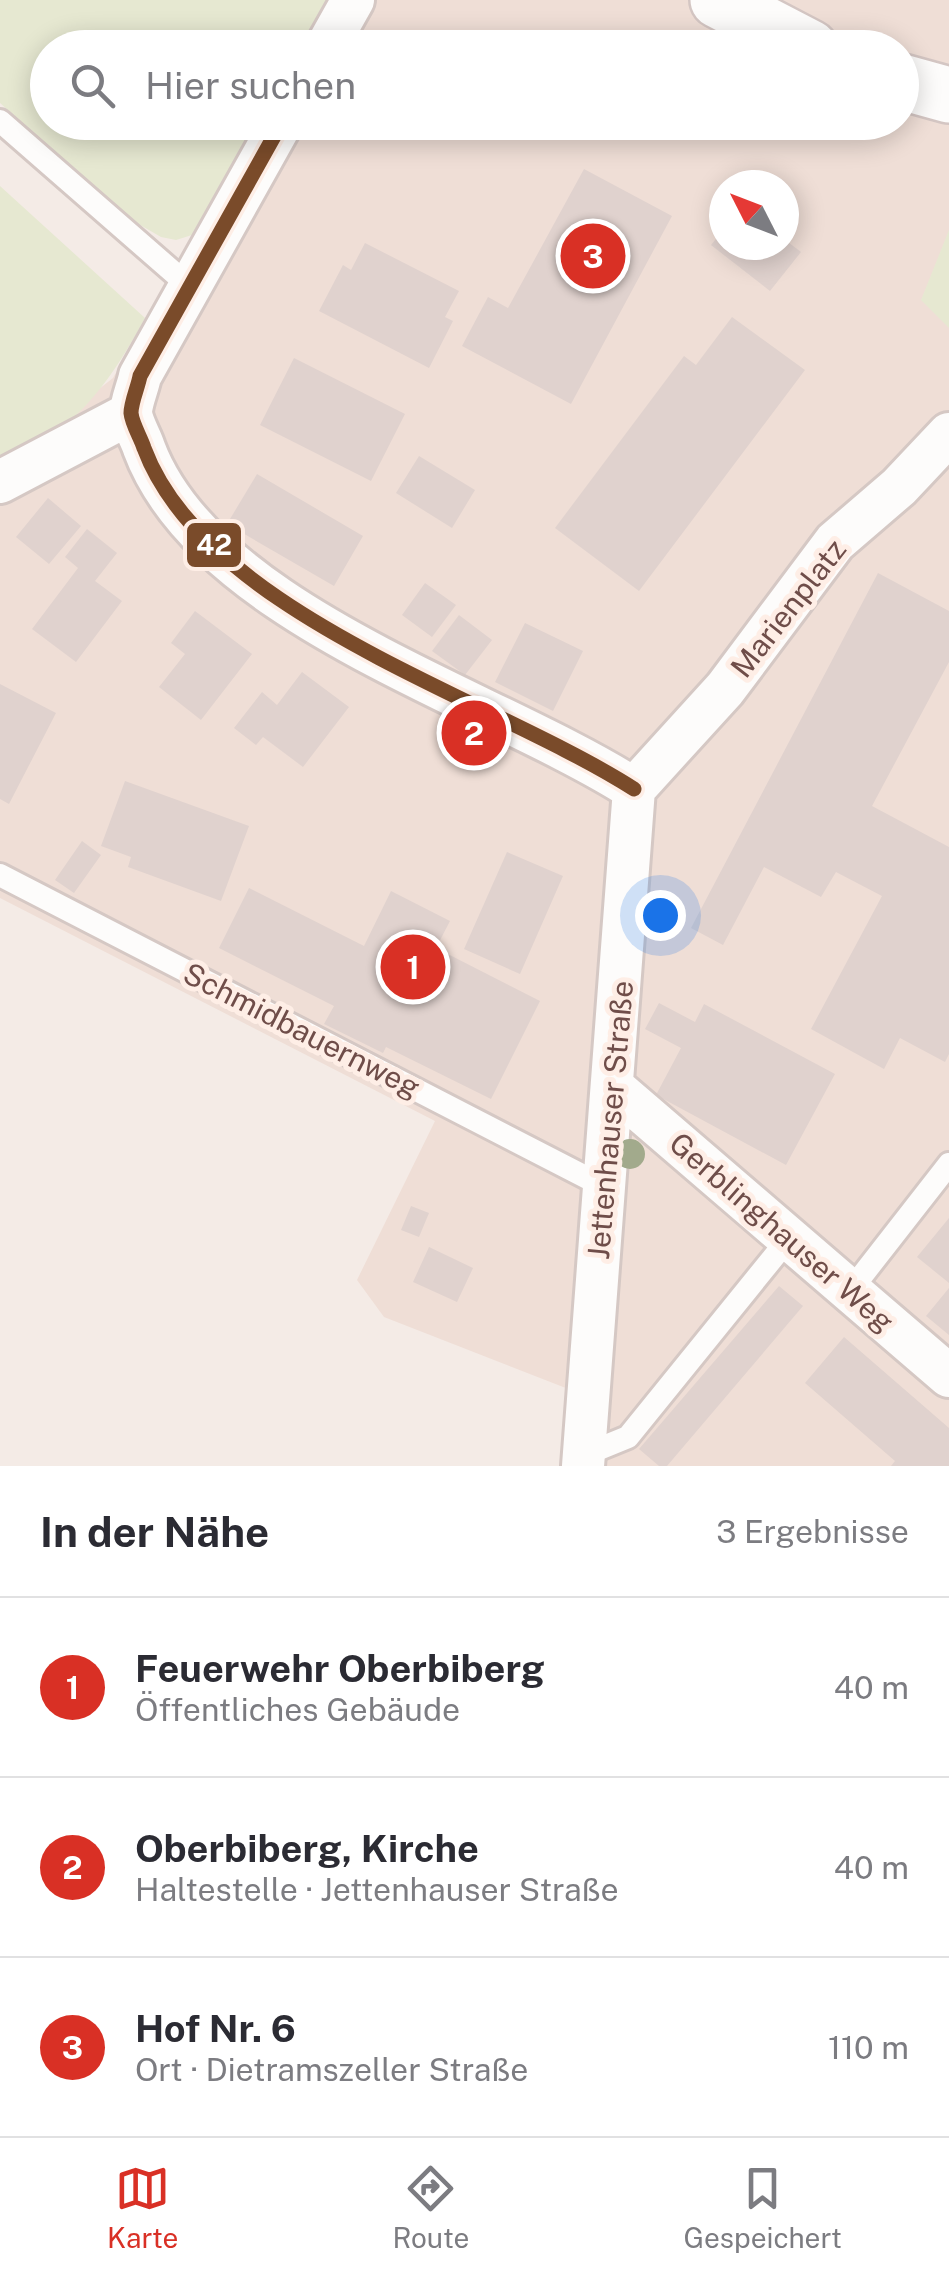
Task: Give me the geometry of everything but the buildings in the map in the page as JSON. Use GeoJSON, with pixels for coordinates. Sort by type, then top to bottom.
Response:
{"type":"FeatureCollection","features":[{"type":"Feature","properties":{"kind":"main road"},"geometry":{"type":"LineString","coordinates":[[718,0],[776,30]]}},
{"type":"Feature","properties":{"kind":"main road"},"geometry":{"type":"LineString","coordinates":[[919,87],[949,95]]}},
{"type":"Feature","properties":{"kind":"street"},"geometry":{"type":"LineString","coordinates":[[336,30],[354,0]]}},
{"type":"Feature","properties":{"kind":"street"},"geometry":{"type":"LineString","coordinates":[[272,140],[140,376],[131,412],[162,490],[222,556],[303,613],[446,690],[585,758],[634,789]]}},
{"type":"Feature","properties":{"kind":"street"},"geometry":{"type":"LineString","coordinates":[[0,482],[131,412]]}},
{"type":"Feature","properties":{"kind":"street","name":"Marienplatz"},"geometry":{"type":"LineString","coordinates":[[634,789],[725,688],[836,542],[899,487],[949,434]]}},
{"type":"Feature","properties":{"kind":"street","name":"Jettenhauser Straße"},"geometry":{"type":"LineString","coordinates":[[584,1460],[634,789]]}},
{"type":"Feature","properties":{"kind":"street","name":"Gerblinghauser Weg"},"geometry":{"type":"LineString","coordinates":[[614,1088],[949,1376]]}},
{"type":"Feature","properties":{"kind":"lane"},"geometry":{"type":"LineString","coordinates":[[0,121],[188,285]]}},
{"type":"Feature","properties":{"kind":"lane","name":"Schmidbauernweg"},"geometry":{"type":"LineString","coordinates":[[0,874],[603,1186]]}},
{"type":"Feature","properties":{"kind":"lane"},"geometry":{"type":"LineString","coordinates":[[850,1290],[949,1164]]}},
{"type":"Feature","properties":{"kind":"lane"},"geometry":{"type":"LineString","coordinates":[[584,1460],[628,1437],[789,1238]]}},
{"type":"Feature","properties":{"kind":"shaded area"},"geometry":{"type":"Polygon","coordinates":[[[327,0],[949,0],[949,1466],[569,1466],[576,1392],[384,1317],[357,1280],[435,1121],[0,898],[0,467],[113,378],[247,140],[919,140],[919,30],[310,30],[327,0]]]}},
{"type":"Feature","properties":{"kind":"green space"},"geometry":{"type":"Polygon","coordinates":[[[0,0],[327,0],[310,30],[30,30],[30,129],[0,103],[0,0]]]}},
{"type":"Feature","properties":{"kind":"green space"},"geometry":{"type":"Polygon","coordinates":[[[42,140],[247,140],[192,235],[176,240],[161,237],[135,222],[42,140]]]}},
{"type":"Feature","properties":{"kind":"green space"},"geometry":{"type":"Polygon","coordinates":[[[0,186],[145,318],[86,406],[48,438],[0,467],[0,186]]]}},
{"type":"Feature","properties":{"kind":"green space"},"geometry":{"type":"Polygon","coordinates":[[[949,230],[949,328],[921,300],[949,230]]]}},
{"type":"Feature","properties":{"kind":"transit line","name":"42"},"geometry":{"type":"LineString","coordinates":[[272,140],[140,376],[131,413],[144,448],[177,507],[227,559],[289,605],[359,647],[575,755],[634,789]]}},
{"type":"Feature","properties":{"kind":"place","name":"Hof Nr. 6"},"geometry":{"type":"Point","coordinates":[593,256]}},
{"type":"Feature","properties":{"kind":"place","name":"Oberbiberg, Kirche"},"geometry":{"type":"Point","coordinates":[474,733]}},
{"type":"Feature","properties":{"kind":"place","name":"Feuerwehr Oberbiberg"},"geometry":{"type":"Point","coordinates":[413,967]}}]}
